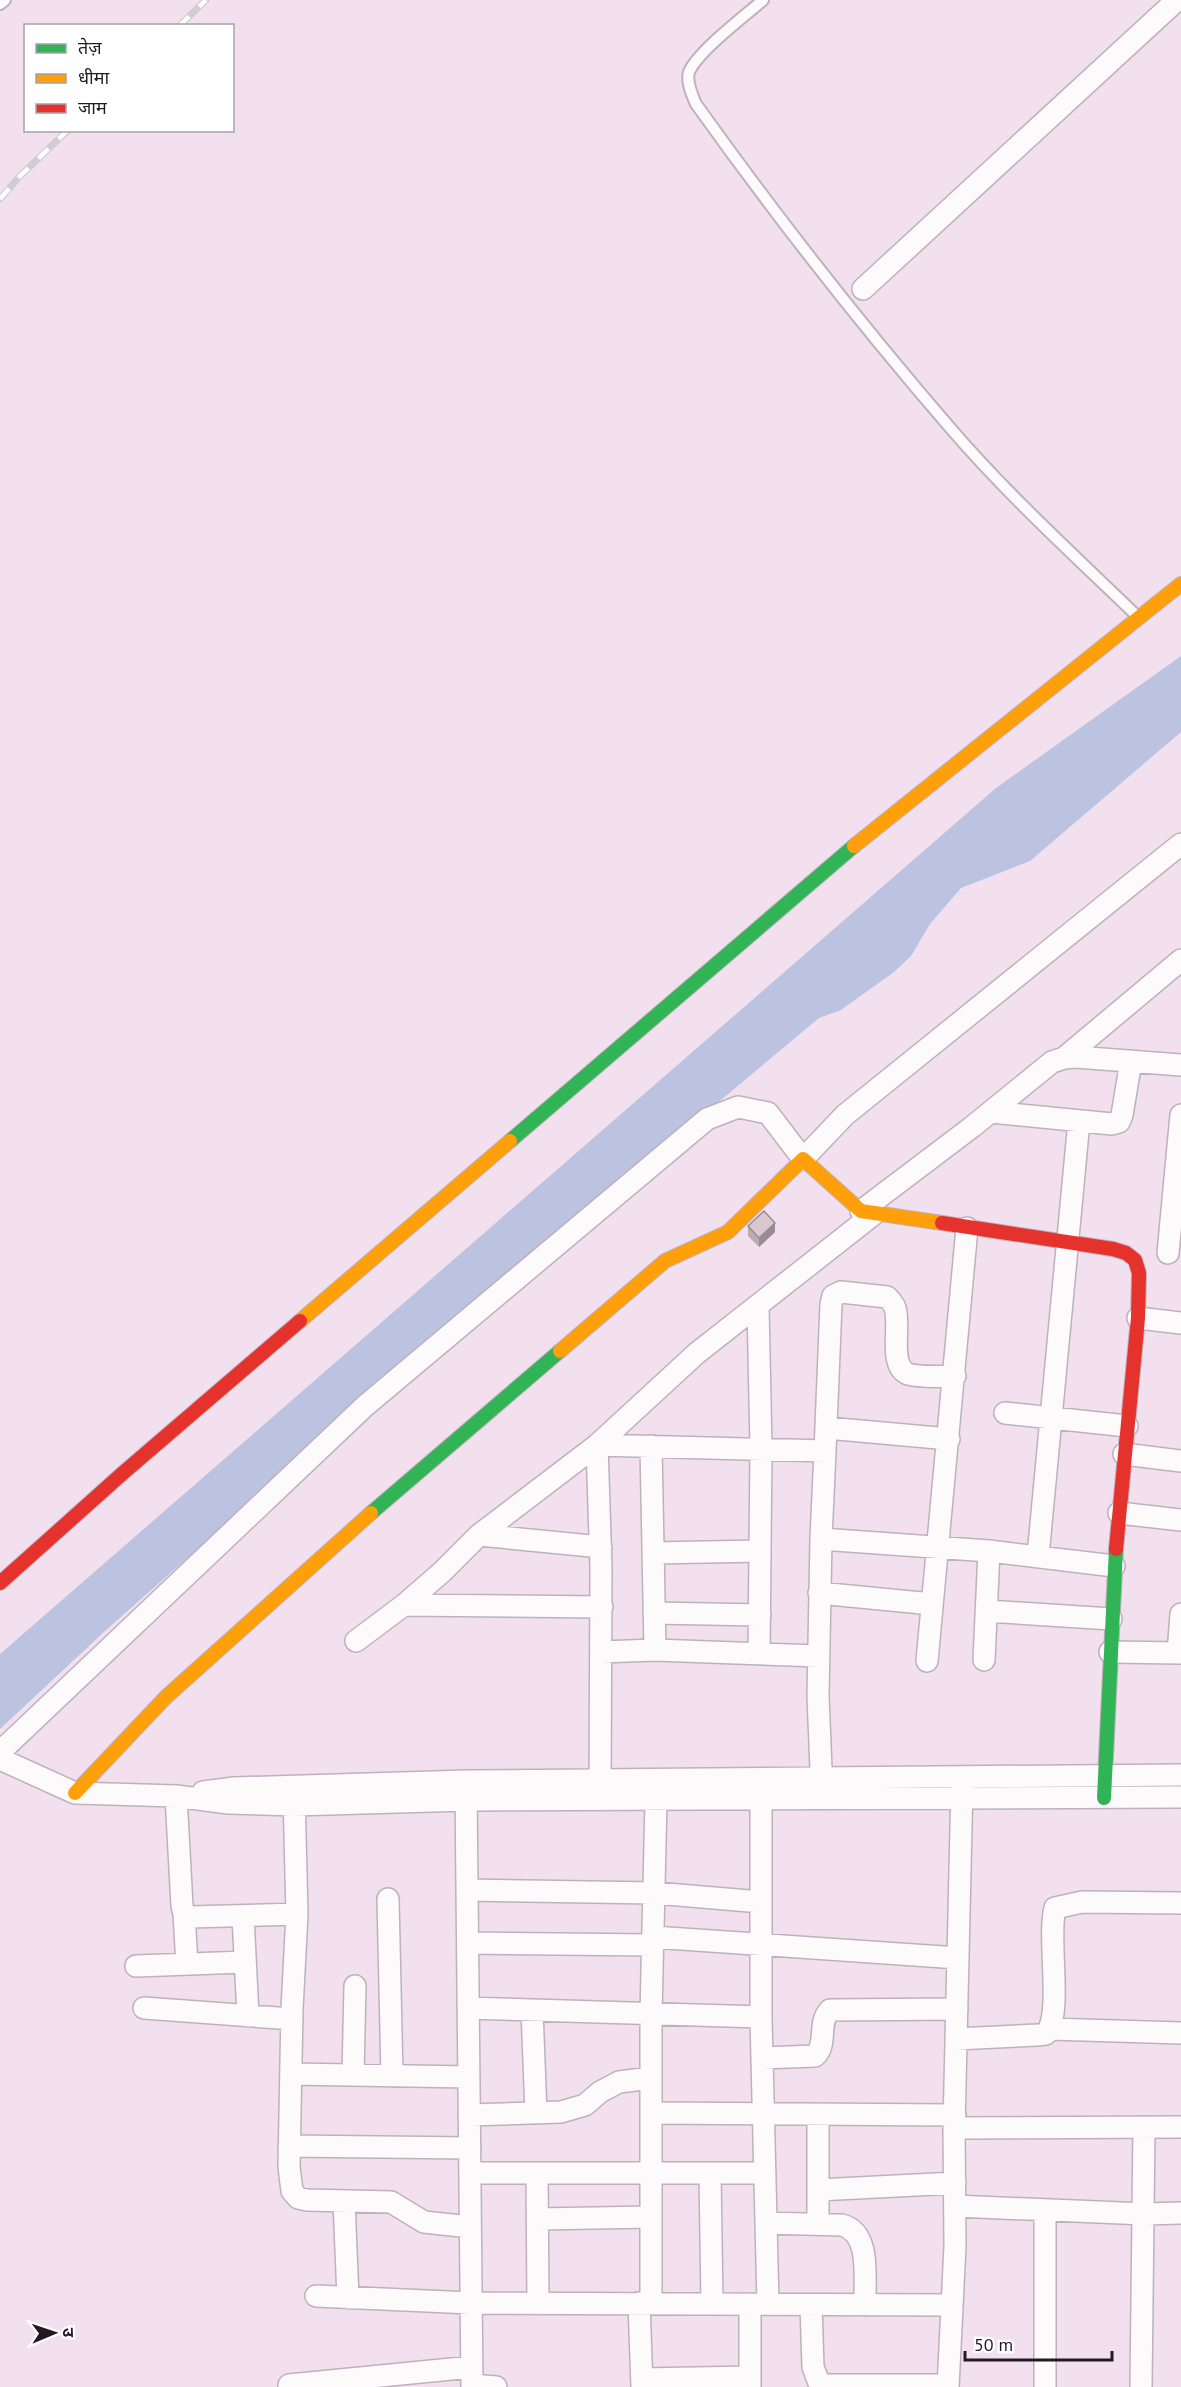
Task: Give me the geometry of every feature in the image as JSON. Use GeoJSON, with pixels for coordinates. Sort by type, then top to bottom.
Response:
{"type":"FeatureCollection","features":[{"type":"Feature","properties":{"kind":"street"},"geometry":{"type":"LineString","coordinates":[[863,289],[1177,0]]}},
{"type":"Feature","properties":{"kind":"street"},"geometry":{"type":"LineString","coordinates":[[0,1583],[123,1473],[834,862],[1181,584]]}},
{"type":"Feature","properties":{"kind":"street"},"geometry":{"type":"LineString","coordinates":[[75,1793],[166,1696],[407,1481],[666,1261],[728,1232],[826,1137],[845,1115],[1181,844]]}},
{"type":"Feature","properties":{"kind":"street"},"geometry":{"type":"LineString","coordinates":[[1064,1058],[1181,960]]}},
{"type":"Feature","properties":{"kind":"street"},"geometry":{"type":"LineString","coordinates":[[356,1641],[404,1605],[442,1572],[479,1535],[597,1445],[697,1353],[758,1306],[867,1212],[1052,1062],[1076,1057],[1181,1065]]}},
{"type":"Feature","properties":{"kind":"street"},"geometry":{"type":"LineString","coordinates":[[991,1113],[1112,1124],[1119,1122],[1125,1106],[1131,1061]]}},
{"type":"Feature","properties":{"kind":"street"},"geometry":{"type":"LineString","coordinates":[[0,1752],[365,1406],[707,1119],[738,1107],[768,1113],[803,1158],[867,1212],[968,1228],[1067,1240],[1113,1249],[1126,1253],[1135,1260],[1139,1273],[1138,1318],[1114,1566],[1104,1798]]}},
{"type":"Feature","properties":{"kind":"street"},"geometry":{"type":"LineString","coordinates":[[1038,1556],[1079,1121]]}},
{"type":"Feature","properties":{"kind":"street"},"geometry":{"type":"LineString","coordinates":[[1135,1260],[1174,1252],[1181,1125]]}},
{"type":"Feature","properties":{"kind":"street"},"geometry":{"type":"LineString","coordinates":[[927,1661],[968,1228]]}},
{"type":"Feature","properties":{"kind":"street"},"geometry":{"type":"LineString","coordinates":[[822,1789],[818,1656],[819,1593],[833,1296],[841,1292],[877,1294],[887,1297],[896,1310],[897,1358],[906,1373],[955,1376]]}},
{"type":"Feature","properties":{"kind":"street"},"geometry":{"type":"LineString","coordinates":[[758,1306],[761,1448],[759,1654]]}},
{"type":"Feature","properties":{"kind":"street"},"geometry":{"type":"LineString","coordinates":[[1138,1318],[1181,1323]]}},
{"type":"Feature","properties":{"kind":"street"},"geometry":{"type":"LineString","coordinates":[[1005,1413],[1127,1426]]}},
{"type":"Feature","properties":{"kind":"street"},"geometry":{"type":"LineString","coordinates":[[827,1428],[948,1439]]}},
{"type":"Feature","properties":{"kind":"street"},"geometry":{"type":"LineString","coordinates":[[597,1445],[825,1451]]}},
{"type":"Feature","properties":{"kind":"street"},"geometry":{"type":"LineString","coordinates":[[597,1445],[602,1607],[600,1800]]}},
{"type":"Feature","properties":{"kind":"street"},"geometry":{"type":"LineString","coordinates":[[651,1446],[655,1650]]}},
{"type":"Feature","properties":{"kind":"street"},"geometry":{"type":"LineString","coordinates":[[1125,1454],[1181,1461]]}},
{"type":"Feature","properties":{"kind":"street"},"geometry":{"type":"LineString","coordinates":[[1119,1513],[1181,1520]]}},
{"type":"Feature","properties":{"kind":"street"},"geometry":{"type":"LineString","coordinates":[[479,1535],[601,1547]]}},
{"type":"Feature","properties":{"kind":"street"},"geometry":{"type":"LineString","coordinates":[[821,1539],[937,1546],[1114,1566]]}},
{"type":"Feature","properties":{"kind":"street"},"geometry":{"type":"LineString","coordinates":[[653,1553],[760,1551]]}},
{"type":"Feature","properties":{"kind":"street"},"geometry":{"type":"LineString","coordinates":[[984,1660],[989,1551]]}},
{"type":"Feature","properties":{"kind":"street"},"geometry":{"type":"LineString","coordinates":[[819,1593],[932,1604]]}},
{"type":"Feature","properties":{"kind":"street"},"geometry":{"type":"LineString","coordinates":[[404,1605],[602,1607]]}},
{"type":"Feature","properties":{"kind":"street"},"geometry":{"type":"LineString","coordinates":[[987,1611],[1111,1619]]}},
{"type":"Feature","properties":{"kind":"street"},"geometry":{"type":"LineString","coordinates":[[654,1613],[760,1615]]}},
{"type":"Feature","properties":{"kind":"street"},"geometry":{"type":"LineString","coordinates":[[1110,1652],[1180,1653],[1181,1614]]}},
{"type":"Feature","properties":{"kind":"street"},"geometry":{"type":"LineString","coordinates":[[601,1652],[655,1650],[818,1656]]}},
{"type":"Feature","properties":{"kind":"street"},"geometry":{"type":"LineString","coordinates":[[0,1759],[75,1793],[176,1796],[228,1803],[294,1796],[466,1791],[600,1779],[761,1777],[822,1789]]}},
{"type":"Feature","properties":{"kind":"street"},"geometry":{"type":"LineString","coordinates":[[466,1791],[600,1800],[762,1799],[822,1789],[962,1788],[1104,1776],[1181,1775]]}},
{"type":"Feature","properties":{"kind":"street"},"geometry":{"type":"LineString","coordinates":[[656,1800],[651,2014],[651,2217],[642,2383],[750,2382],[766,2223],[761,2017],[761,1777]]}},
{"type":"Feature","properties":{"kind":"street"},"geometry":{"type":"LineString","coordinates":[[962,1788],[1104,1798],[1181,1797]]}},
{"type":"Feature","properties":{"kind":"street"},"geometry":{"type":"LineString","coordinates":[[811,2305],[813,2367],[819,2383],[857,2386],[948,2386],[955,2206],[962,1788]]}},
{"type":"Feature","properties":{"kind":"street"},"geometry":{"type":"LineString","coordinates":[[466,1791],[472,2380]]}},
{"type":"Feature","properties":{"kind":"street"},"geometry":{"type":"LineString","coordinates":[[176,1796],[187,1964]]}},
{"type":"Feature","properties":{"kind":"street"},"geometry":{"type":"LineString","coordinates":[[294,1796],[297,1914],[289,2146],[292,2191],[298,2198],[391,2202],[424,2222],[470,2228]]}},
{"type":"Feature","properties":{"kind":"street"},"geometry":{"type":"LineString","coordinates":[[467,1890],[655,1893],[761,1902]]}},
{"type":"Feature","properties":{"kind":"street"},"geometry":{"type":"LineString","coordinates":[[388,1899],[392,2076]]}},
{"type":"Feature","properties":{"kind":"street"},"geometry":{"type":"LineString","coordinates":[[956,2039],[1037,2036],[1046,2034],[1051,2029],[1055,1908],[1082,1902],[1181,1903]]}},
{"type":"Feature","properties":{"kind":"street"},"geometry":{"type":"LineString","coordinates":[[184,1914],[190,1917],[297,1914]]}},
{"type":"Feature","properties":{"kind":"street"},"geometry":{"type":"LineString","coordinates":[[243,1916],[248,2016]]}},
{"type":"Feature","properties":{"kind":"street"},"geometry":{"type":"LineString","coordinates":[[468,1943],[653,1941],[761,1944],[958,1958]]}},
{"type":"Feature","properties":{"kind":"street"},"geometry":{"type":"LineString","coordinates":[[136,1966],[245,1962]]}},
{"type":"Feature","properties":{"kind":"street"},"geometry":{"type":"LineString","coordinates":[[353,2075],[354,1986]]}},
{"type":"Feature","properties":{"kind":"street"},"geometry":{"type":"LineString","coordinates":[[144,2008],[292,2019]]}},
{"type":"Feature","properties":{"kind":"street"},"geometry":{"type":"LineString","coordinates":[[468,2008],[761,2017]]}},
{"type":"Feature","properties":{"kind":"street"},"geometry":{"type":"LineString","coordinates":[[762,2058],[815,2056],[820,2051],[825,2015],[830,2010],[957,2009]]}},
{"type":"Feature","properties":{"kind":"street"},"geometry":{"type":"LineString","coordinates":[[532,2010],[536,2113]]}},
{"type":"Feature","properties":{"kind":"street"},"geometry":{"type":"LineString","coordinates":[[1051,2029],[1181,2033]]}},
{"type":"Feature","properties":{"kind":"street"},"geometry":{"type":"LineString","coordinates":[[291,2074],[469,2077]]}},
{"type":"Feature","properties":{"kind":"street"},"geometry":{"type":"LineString","coordinates":[[469,2115],[561,2112],[577,2109],[600,2092],[620,2082],[651,2078]]}},
{"type":"Feature","properties":{"kind":"street"},"geometry":{"type":"LineString","coordinates":[[651,2113],[818,2115],[1181,2127]]}},
{"type":"Feature","properties":{"kind":"street"},"geometry":{"type":"LineString","coordinates":[[818,2115],[818,2224]]}},
{"type":"Feature","properties":{"kind":"street"},"geometry":{"type":"LineString","coordinates":[[1141,2387],[1144,2127]]}},
{"type":"Feature","properties":{"kind":"street"},"geometry":{"type":"LineString","coordinates":[[289,2146],[470,2148]]}},
{"type":"Feature","properties":{"kind":"street"},"geometry":{"type":"LineString","coordinates":[[470,2173],[765,2173]]}},
{"type":"Feature","properties":{"kind":"street"},"geometry":{"type":"LineString","coordinates":[[537,2173],[538,2303]]}},
{"type":"Feature","properties":{"kind":"street"},"geometry":{"type":"LineString","coordinates":[[710,2173],[712,2304]]}},
{"type":"Feature","properties":{"kind":"street"},"geometry":{"type":"LineString","coordinates":[[818,2190],[955,2183]]}},
{"type":"Feature","properties":{"kind":"street"},"geometry":{"type":"LineString","coordinates":[[344,2201],[348,2298]]}},
{"type":"Feature","properties":{"kind":"street"},"geometry":{"type":"LineString","coordinates":[[955,2206],[1181,2214]]}},
{"type":"Feature","properties":{"kind":"street"},"geometry":{"type":"LineString","coordinates":[[1045,2210],[1045,2387]]}},
{"type":"Feature","properties":{"kind":"street"},"geometry":{"type":"LineString","coordinates":[[538,2219],[651,2217]]}},
{"type":"Feature","properties":{"kind":"street"},"geometry":{"type":"LineString","coordinates":[[766,2223],[818,2224],[852,2228],[858,2234],[862,2247],[865,2305]]}},
{"type":"Feature","properties":{"kind":"street"},"geometry":{"type":"LineString","coordinates":[[316,2296],[471,2303],[950,2306]]}},
{"type":"Feature","properties":{"kind":"street"},"geometry":{"type":"LineString","coordinates":[[289,2387],[472,2380],[496,2387]]}},
{"type":"Feature","properties":{"kind":"lane"},"geometry":{"type":"LineString","coordinates":[[0,4],[4,0]]}},
{"type":"Feature","properties":{"kind":"lane"},"geometry":{"type":"LineString","coordinates":[[763,0],[700,56],[689,74],[690,89],[696,104],[832,284],[953,431],[1036,518],[1138,618]]}},
{"type":"Feature","properties":{"kind":"water"},"geometry":{"type":"Polygon","coordinates":[[[1181,656],[1181,732],[1030,861],[961,888],[930,924],[911,956],[894,972],[841,1010],[819,1018],[418,1353],[105,1631],[0,1729],[0,1654],[996,788],[1181,656]]]}},
{"type":"Feature","properties":{"kind":"building"},"geometry":{"type":"Polygon","coordinates":[[[764,1211],[775,1223],[759,1238],[748,1226],[764,1211]]]}},
{"type":"Feature","properties":{"kind":"railway"},"geometry":{"type":"LineString","coordinates":[[181,24],[206,0]]}},
{"type":"Feature","properties":{"kind":"railway"},"geometry":{"type":"LineString","coordinates":[[0,199],[19,177],[66,132]]}},
{"type":"Feature","properties":{"kind":"traffic: fast"},"geometry":{"type":"LineString","coordinates":[[510,1141],[854,846]]}},
{"type":"Feature","properties":{"kind":"traffic: fast"},"geometry":{"type":"LineString","coordinates":[[371,1513],[560,1351]]}},
{"type":"Feature","properties":{"kind":"traffic: fast"},"geometry":{"type":"LineString","coordinates":[[1104,1798],[1116,1549]]}},
{"type":"Feature","properties":{"kind":"traffic: slow"},"geometry":{"type":"LineString","coordinates":[[854,846],[1181,584]]}},
{"type":"Feature","properties":{"kind":"traffic: slow"},"geometry":{"type":"LineString","coordinates":[[300,1321],[510,1141]]}},
{"type":"Feature","properties":{"kind":"traffic: slow"},"geometry":{"type":"LineString","coordinates":[[560,1351],[665,1261],[728,1232],[803,1159],[861,1211],[942,1223]]}},
{"type":"Feature","properties":{"kind":"traffic: slow"},"geometry":{"type":"LineString","coordinates":[[75,1793],[166,1697],[371,1513]]}},
{"type":"Feature","properties":{"kind":"traffic: jam"},"geometry":{"type":"LineString","coordinates":[[942,1223],[1113,1249],[1126,1253],[1135,1260],[1139,1273],[1138,1318],[1116,1549]]}},
{"type":"Feature","properties":{"kind":"traffic: jam"},"geometry":{"type":"LineString","coordinates":[[0,1583],[123,1473],[300,1321]]}}]}
